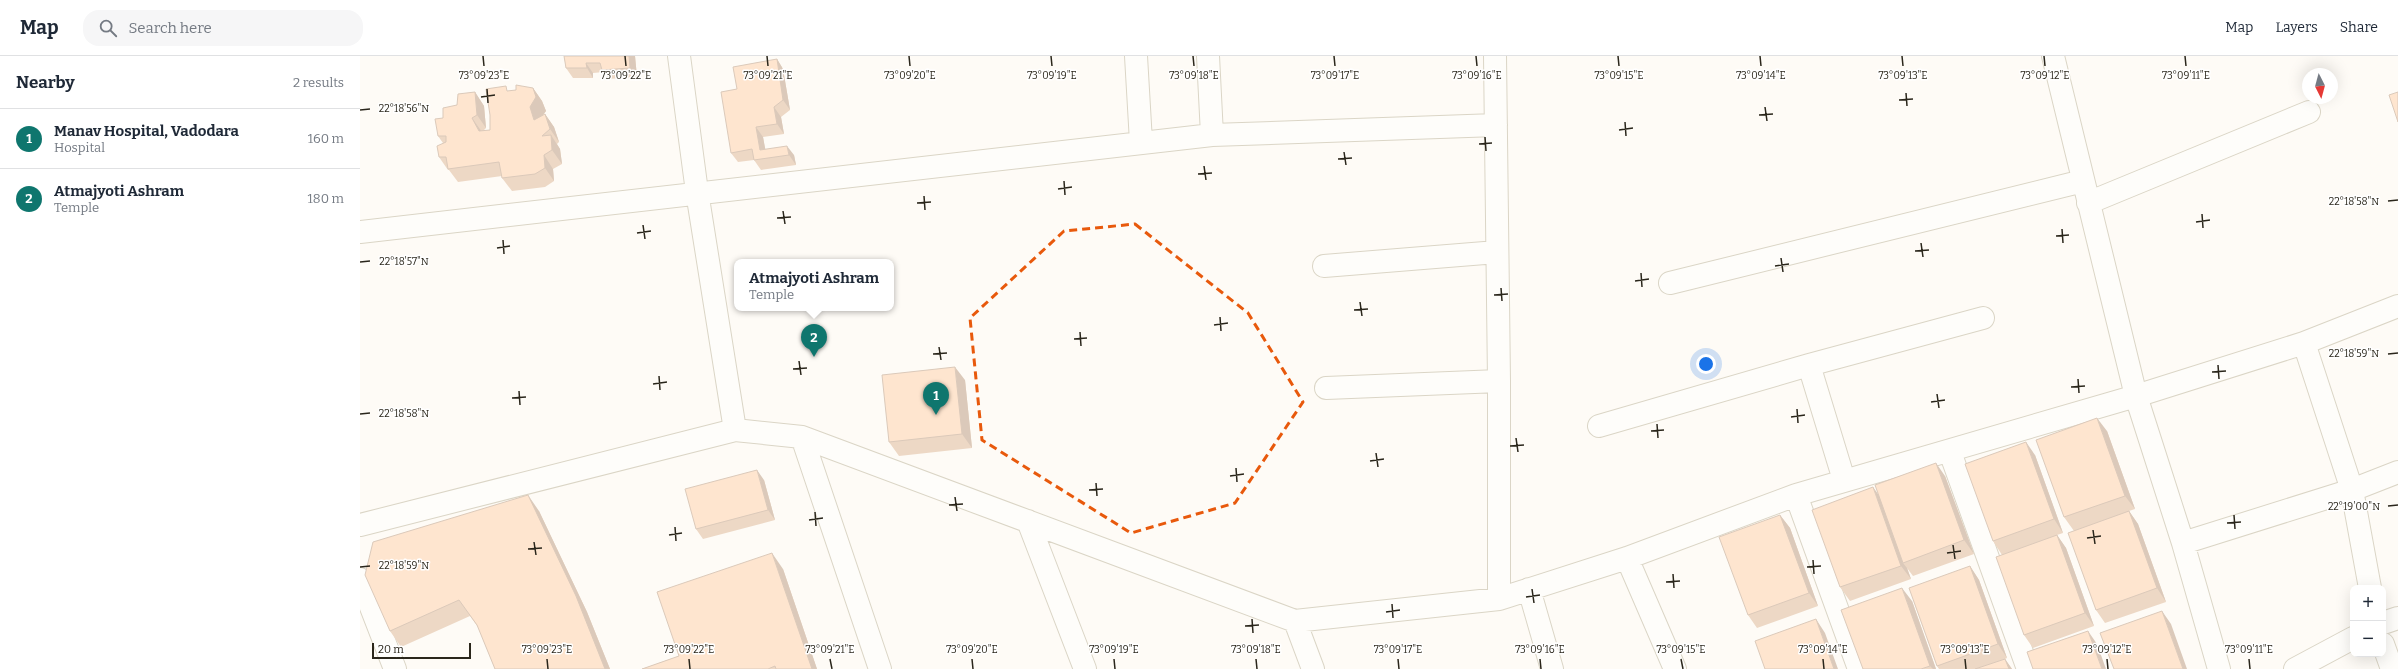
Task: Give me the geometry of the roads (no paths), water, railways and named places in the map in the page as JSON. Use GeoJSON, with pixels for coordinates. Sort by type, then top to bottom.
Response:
{"type":"FeatureCollection","features":[{"type":"Feature","properties":{"kind":"street"},"geometry":{"type":"LineString","coordinates":[[679,56],[697,192],[735,430]]}},
{"type":"Feature","properties":{"kind":"street"},"geometry":{"type":"LineString","coordinates":[[1136,56],[1141,142]]}},
{"type":"Feature","properties":{"kind":"street"},"geometry":{"type":"LineString","coordinates":[[1208,56],[1212,134]]}},
{"type":"Feature","properties":{"kind":"street"},"geometry":{"type":"LineString","coordinates":[[1494,56],[1499,381],[1499,599]]}},
{"type":"Feature","properties":{"kind":"street"},"geometry":{"type":"LineString","coordinates":[[2053,56],[2136,396],[2183,543],[2220,669]]}},
{"type":"Feature","properties":{"kind":"street"},"geometry":{"type":"LineString","coordinates":[[2088,203],[2309,112]]}},
{"type":"Feature","properties":{"kind":"street"},"geometry":{"type":"LineString","coordinates":[[360,232],[697,192],[1212,134],[1496,125]]}},
{"type":"Feature","properties":{"kind":"street"},"geometry":{"type":"LineString","coordinates":[[1670,283],[2083,181]]}},
{"type":"Feature","properties":{"kind":"street"},"geometry":{"type":"LineString","coordinates":[[1324,266],[1497,252]]}},
{"type":"Feature","properties":{"kind":"street"},"geometry":{"type":"LineString","coordinates":[[360,525],[735,430],[802,437],[1295,621],[1499,599],[1627,558],[1796,495],[1844,480],[1950,452],[2136,396],[2304,343],[2398,306]]}},
{"type":"Feature","properties":{"kind":"street"},"geometry":{"type":"LineString","coordinates":[[1599,426],[1809,365],[1984,318]]}},
{"type":"Feature","properties":{"kind":"street"},"geometry":{"type":"LineString","coordinates":[[2304,343],[2352,490],[2369,585]]}},
{"type":"Feature","properties":{"kind":"street"},"geometry":{"type":"LineString","coordinates":[[1809,365],[1844,480]]}},
{"type":"Feature","properties":{"kind":"street"},"geometry":{"type":"LineString","coordinates":[[1326,388],[1499,381]]}},
{"type":"Feature","properties":{"kind":"street"},"geometry":{"type":"LineString","coordinates":[[802,437],[880,669]]}},
{"type":"Feature","properties":{"kind":"street"},"geometry":{"type":"LineString","coordinates":[[1950,452],[2028,669]]}},
{"type":"Feature","properties":{"kind":"street"},"geometry":{"type":"LineString","coordinates":[[2183,543],[2352,490],[2398,472]]}},
{"type":"Feature","properties":{"kind":"street"},"geometry":{"type":"LineString","coordinates":[[1796,495],[1859,669]]}},
{"type":"Feature","properties":{"kind":"street"},"geometry":{"type":"LineString","coordinates":[[1028,521],[1085,669]]}},
{"type":"Feature","properties":{"kind":"street"},"geometry":{"type":"LineString","coordinates":[[1627,558],[1675,669]]}},
{"type":"Feature","properties":{"kind":"street"},"geometry":{"type":"LineString","coordinates":[[360,579],[395,669]]}},
{"type":"Feature","properties":{"kind":"street"},"geometry":{"type":"LineString","coordinates":[[1529,589],[1552,669]]}},
{"type":"Feature","properties":{"kind":"street"},"geometry":{"type":"LineString","coordinates":[[2386,622],[2398,618]]}},
{"type":"Feature","properties":{"kind":"street"},"geometry":{"type":"LineString","coordinates":[[1295,621],[1311,669]]}},
{"type":"Feature","properties":{"kind":"street"},"geometry":{"type":"LineString","coordinates":[[2296,669],[2350,640]]}},
{"type":"Feature","properties":{"kind":"street"},"geometry":{"type":"LineString","coordinates":[[2386,652],[2392,669]]}},
{"type":"Feature","properties":{"kind":"place","name":"Atmajyoti Ashram"},"geometry":{"type":"Point","coordinates":[814,357]}},
{"type":"Feature","properties":{"kind":"place","name":"Manav Hospital, Vadodara"},"geometry":{"type":"Point","coordinates":[936,415]}}]}
